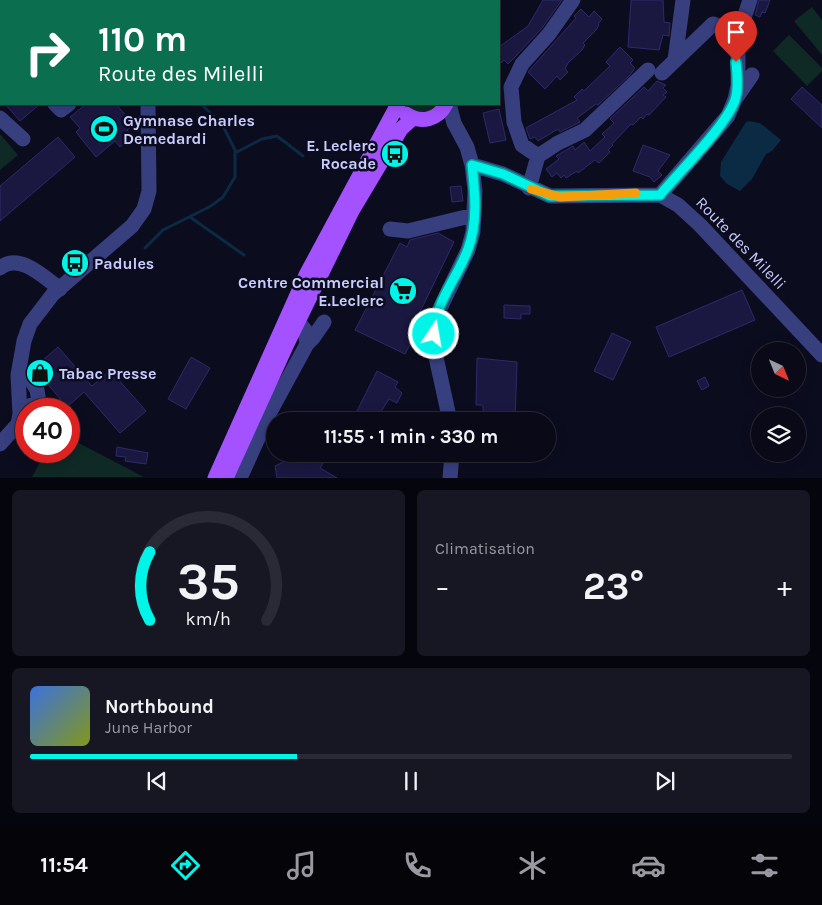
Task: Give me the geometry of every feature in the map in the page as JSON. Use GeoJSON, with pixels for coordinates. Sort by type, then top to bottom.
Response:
{"type":"FeatureCollection","features":[{"type":"Feature","properties":{"kind":"main road"},"geometry":{"type":"LineString","coordinates":[[215,478],[306,275],[397,105]]}},
{"type":"Feature","properties":{"kind":"main road"},"geometry":{"type":"LineString","coordinates":[[399,105],[413,118],[420,120],[434,118],[447,105]]}},
{"type":"Feature","properties":{"kind":"main road"},"geometry":{"type":"LineString","coordinates":[[226,478],[352,211],[401,129],[413,118]]}},
{"type":"Feature","properties":{"kind":"street"},"geometry":{"type":"LineString","coordinates":[[538,156],[522,145],[514,122],[511,87],[522,64],[549,34],[572,0]]}},
{"type":"Feature","properties":{"kind":"street"},"geometry":{"type":"LineString","coordinates":[[675,60],[683,0]]}},
{"type":"Feature","properties":{"kind":"street"},"geometry":{"type":"LineString","coordinates":[[660,195],[728,116],[735,99],[738,84],[738,36],[750,0]]}},
{"type":"Feature","properties":{"kind":"street"},"geometry":{"type":"LineString","coordinates":[[528,188],[538,156],[558,142],[585,130],[655,71],[675,60],[713,24],[727,28],[738,36]]}},
{"type":"Feature","properties":{"kind":"street"},"geometry":{"type":"LineString","coordinates":[[735,99],[752,75]]}},
{"type":"Feature","properties":{"kind":"street"},"geometry":{"type":"LineString","coordinates":[[56,105],[61,110],[68,105]]}},
{"type":"Feature","properties":{"kind":"street"},"geometry":{"type":"LineString","coordinates":[[0,444],[18,424],[20,414],[18,375],[24,341],[30,324],[60,289],[132,226],[144,209],[149,190],[148,105]]}},
{"type":"Feature","properties":{"kind":"street"},"geometry":{"type":"LineString","coordinates":[[448,105],[454,123],[467,147],[472,165],[475,191],[473,232],[468,250],[434,321],[434,348],[448,412]]}},
{"type":"Feature","properties":{"kind":"street"},"geometry":{"type":"LineString","coordinates":[[0,118],[23,139]]}},
{"type":"Feature","properties":{"kind":"street"},"geometry":{"type":"LineString","coordinates":[[434,118],[454,123]]}},
{"type":"Feature","properties":{"kind":"street","name":"Route des Milelli"},"geometry":{"type":"LineString","coordinates":[[472,165],[503,174],[528,188],[550,196],[636,193],[660,195],[678,205],[700,225],[822,354]]}},
{"type":"Feature","properties":{"kind":"street"},"geometry":{"type":"LineString","coordinates":[[390,230],[408,231],[474,215]]}},
{"type":"Feature","properties":{"kind":"street"},"geometry":{"type":"LineString","coordinates":[[0,268],[6,263],[18,262],[38,271],[60,289]]}},
{"type":"Feature","properties":{"kind":"street"},"geometry":{"type":"LineString","coordinates":[[298,322],[305,330],[307,344]]}},
{"type":"Feature","properties":{"kind":"street"},"geometry":{"type":"LineString","coordinates":[[240,478],[270,412],[307,344],[324,322]]}},
{"type":"Feature","properties":{"kind":"street"},"geometry":{"type":"LineString","coordinates":[[450,478],[451,462]]}},
{"type":"Feature","properties":{"kind":"green space"},"geometry":{"type":"Polygon","coordinates":[[[812,7],[822,20],[822,55],[794,21],[812,7]]]}},
{"type":"Feature","properties":{"kind":"green space"},"geometry":{"type":"Polygon","coordinates":[[[789,35],[822,68],[822,71],[807,86],[773,51],[789,35]]]}},
{"type":"Feature","properties":{"kind":"green space"},"geometry":{"type":"Polygon","coordinates":[[[407,105],[438,105],[427,112],[418,112],[407,105]]]}},
{"type":"Feature","properties":{"kind":"green space"},"geometry":{"type":"Polygon","coordinates":[[[0,134],[18,155],[0,170],[0,134]]]}},
{"type":"Feature","properties":{"kind":"green space"},"geometry":{"type":"Polygon","coordinates":[[[80,444],[144,477],[32,477],[40,463],[80,463],[80,444]]]}},
{"type":"Feature","properties":{"kind":"water"},"geometry":{"type":"Polygon","coordinates":[[[746,122],[760,123],[781,140],[772,151],[766,154],[752,179],[740,191],[727,184],[720,176],[721,162],[746,122]]]}},
{"type":"Feature","properties":{"kind":"building"},"geometry":{"type":"Polygon","coordinates":[[[543,0],[562,0],[542,28],[516,56],[508,64],[504,60],[500,64],[500,46],[528,26],[543,0]]]}},
{"type":"Feature","properties":{"kind":"building"},"geometry":{"type":"Polygon","coordinates":[[[631,0],[663,0],[664,22],[670,23],[669,36],[663,35],[659,50],[628,47],[631,0]]]}},
{"type":"Feature","properties":{"kind":"building"},"geometry":{"type":"Polygon","coordinates":[[[759,0],[770,0],[765,13],[762,12],[760,17],[755,15],[759,0]]]}},
{"type":"Feature","properties":{"kind":"building"},"geometry":{"type":"Polygon","coordinates":[[[581,9],[589,17],[594,11],[602,19],[596,30],[583,43],[585,45],[582,50],[568,63],[565,69],[568,72],[560,80],[557,76],[545,89],[528,72],[576,18],[574,16],[581,9]]]}},
{"type":"Feature","properties":{"kind":"building"},"geometry":{"type":"Polygon","coordinates":[[[620,47],[633,60],[630,63],[635,68],[630,75],[598,105],[596,104],[577,118],[580,122],[560,132],[558,129],[538,141],[535,137],[530,139],[526,128],[577,100],[574,97],[582,89],[584,91],[610,66],[606,62],[620,47]]]}},
{"type":"Feature","properties":{"kind":"building"},"geometry":{"type":"Polygon","coordinates":[[[657,81],[666,85],[663,88],[667,92],[663,95],[666,97],[649,115],[647,114],[643,119],[641,117],[633,125],[631,124],[612,144],[608,150],[610,152],[599,163],[595,160],[578,173],[577,171],[566,178],[564,175],[561,178],[557,173],[552,177],[546,169],[559,159],[556,156],[573,146],[575,150],[584,142],[590,151],[605,137],[602,134],[614,123],[610,119],[644,87],[648,91],[657,81]]]}},
{"type":"Feature","properties":{"kind":"building"},"geometry":{"type":"Polygon","coordinates":[[[802,87],[822,105],[822,128],[791,99],[802,87]]]}},
{"type":"Feature","properties":{"kind":"building"},"geometry":{"type":"Polygon","coordinates":[[[6,105],[39,105],[20,121],[6,105]]]}},
{"type":"Feature","properties":{"kind":"building","name":"Gymnase Charles Demedardi"},"geometry":{"type":"Polygon","coordinates":[[[85,105],[117,105],[134,125],[127,130],[133,137],[120,147],[115,141],[96,157],[76,132],[80,128],[70,117],[85,105]]]}},
{"type":"Feature","properties":{"kind":"building"},"geometry":{"type":"Polygon","coordinates":[[[499,109],[506,140],[490,143],[483,113],[499,109]]]}},
{"type":"Feature","properties":{"kind":"building"},"geometry":{"type":"Polygon","coordinates":[[[58,137],[75,157],[0,221],[0,186],[58,137]]]}},
{"type":"Feature","properties":{"kind":"building"},"geometry":{"type":"Polygon","coordinates":[[[643,145],[670,155],[658,171],[662,175],[654,182],[650,177],[633,171],[643,145]]]}},
{"type":"Feature","properties":{"kind":"building"},"geometry":{"type":"Polygon","coordinates":[[[461,186],[463,201],[452,202],[450,187],[461,186]]]}},
{"type":"Feature","properties":{"kind":"building","name":"Centre Commercial E.Leclerc"},"geometry":{"type":"Polygon","coordinates":[[[438,233],[454,242],[418,316],[424,318],[405,354],[355,330],[400,243],[407,247],[410,240],[438,233]]]}},
{"type":"Feature","properties":{"kind":"building"},"geometry":{"type":"Polygon","coordinates":[[[742,290],[755,320],[669,357],[656,327],[742,290]]]}},
{"type":"Feature","properties":{"kind":"building"},"geometry":{"type":"Polygon","coordinates":[[[504,305],[530,306],[530,314],[521,314],[521,319],[504,318],[504,305]]]}},
{"type":"Feature","properties":{"kind":"building"},"geometry":{"type":"Polygon","coordinates":[[[612,333],[631,342],[613,380],[594,371],[612,333]]]}},
{"type":"Feature","properties":{"kind":"building"},"geometry":{"type":"Polygon","coordinates":[[[58,347],[92,386],[110,370],[146,411],[120,433],[84,392],[77,398],[59,398],[34,368],[58,347]]]}},
{"type":"Feature","properties":{"kind":"building"},"geometry":{"type":"Polygon","coordinates":[[[191,357],[210,368],[186,409],[168,399],[191,357]]]}},
{"type":"Feature","properties":{"kind":"building"},"geometry":{"type":"Polygon","coordinates":[[[477,358],[517,362],[515,412],[483,412],[483,405],[476,405],[477,358]]]}},
{"type":"Feature","properties":{"kind":"building"},"geometry":{"type":"Polygon","coordinates":[[[377,371],[398,382],[395,387],[402,393],[397,403],[389,399],[381,412],[357,411],[377,371]]]}},
{"type":"Feature","properties":{"kind":"building"},"geometry":{"type":"Polygon","coordinates":[[[705,377],[709,386],[702,390],[697,381],[705,377]]]}},
{"type":"Feature","properties":{"kind":"building"},"geometry":{"type":"Polygon","coordinates":[[[117,447],[148,453],[146,464],[125,461],[126,457],[116,456],[117,447]]]}},
{"type":"Feature","properties":{"kind":"building"},"geometry":{"type":"Polygon","coordinates":[[[283,462],[324,462],[320,468],[337,478],[277,478],[275,466],[283,462]]]}},
{"type":"Feature","properties":{"kind":"waterway"},"geometry":{"type":"LineString","coordinates":[[145,248],[163,230],[211,206],[223,197],[235,177],[235,150],[222,124],[202,105]]}},
{"type":"Feature","properties":{"kind":"waterway"},"geometry":{"type":"LineString","coordinates":[[235,153],[262,139],[277,136],[303,156]]}},
{"type":"Feature","properties":{"kind":"waterway"},"geometry":{"type":"LineString","coordinates":[[190,217],[244,255]]}},
{"type":"Feature","properties":{"kind":"slow traffic"},"geometry":{"type":"LineString","coordinates":[[531,189],[550,196],[560,197],[636,193]]}},
{"type":"Feature","properties":{"kind":"place","name":"Gymnase Charles Demedardi"},"geometry":{"type":"Point","coordinates":[104,129]}},
{"type":"Feature","properties":{"kind":"place","name":"E. Leclerc Rocade"},"geometry":{"type":"Point","coordinates":[395,154]}},
{"type":"Feature","properties":{"kind":"place","name":"Padules"},"geometry":{"type":"Point","coordinates":[75,263]}},
{"type":"Feature","properties":{"kind":"place","name":"Centre Commercial E.Leclerc"},"geometry":{"type":"Point","coordinates":[403,291]}},
{"type":"Feature","properties":{"kind":"place","name":"Tabac Presse"},"geometry":{"type":"Point","coordinates":[40,373]}},
{"type":"Feature","properties":{"kind":"route"},"geometry":{"type":"LineString","coordinates":[[434,334],[434,321],[468,250],[473,232],[475,191],[472,165],[503,174],[528,188],[550,196],[636,193],[660,195],[728,116],[735,99],[738,84],[736,62]]}}]}
